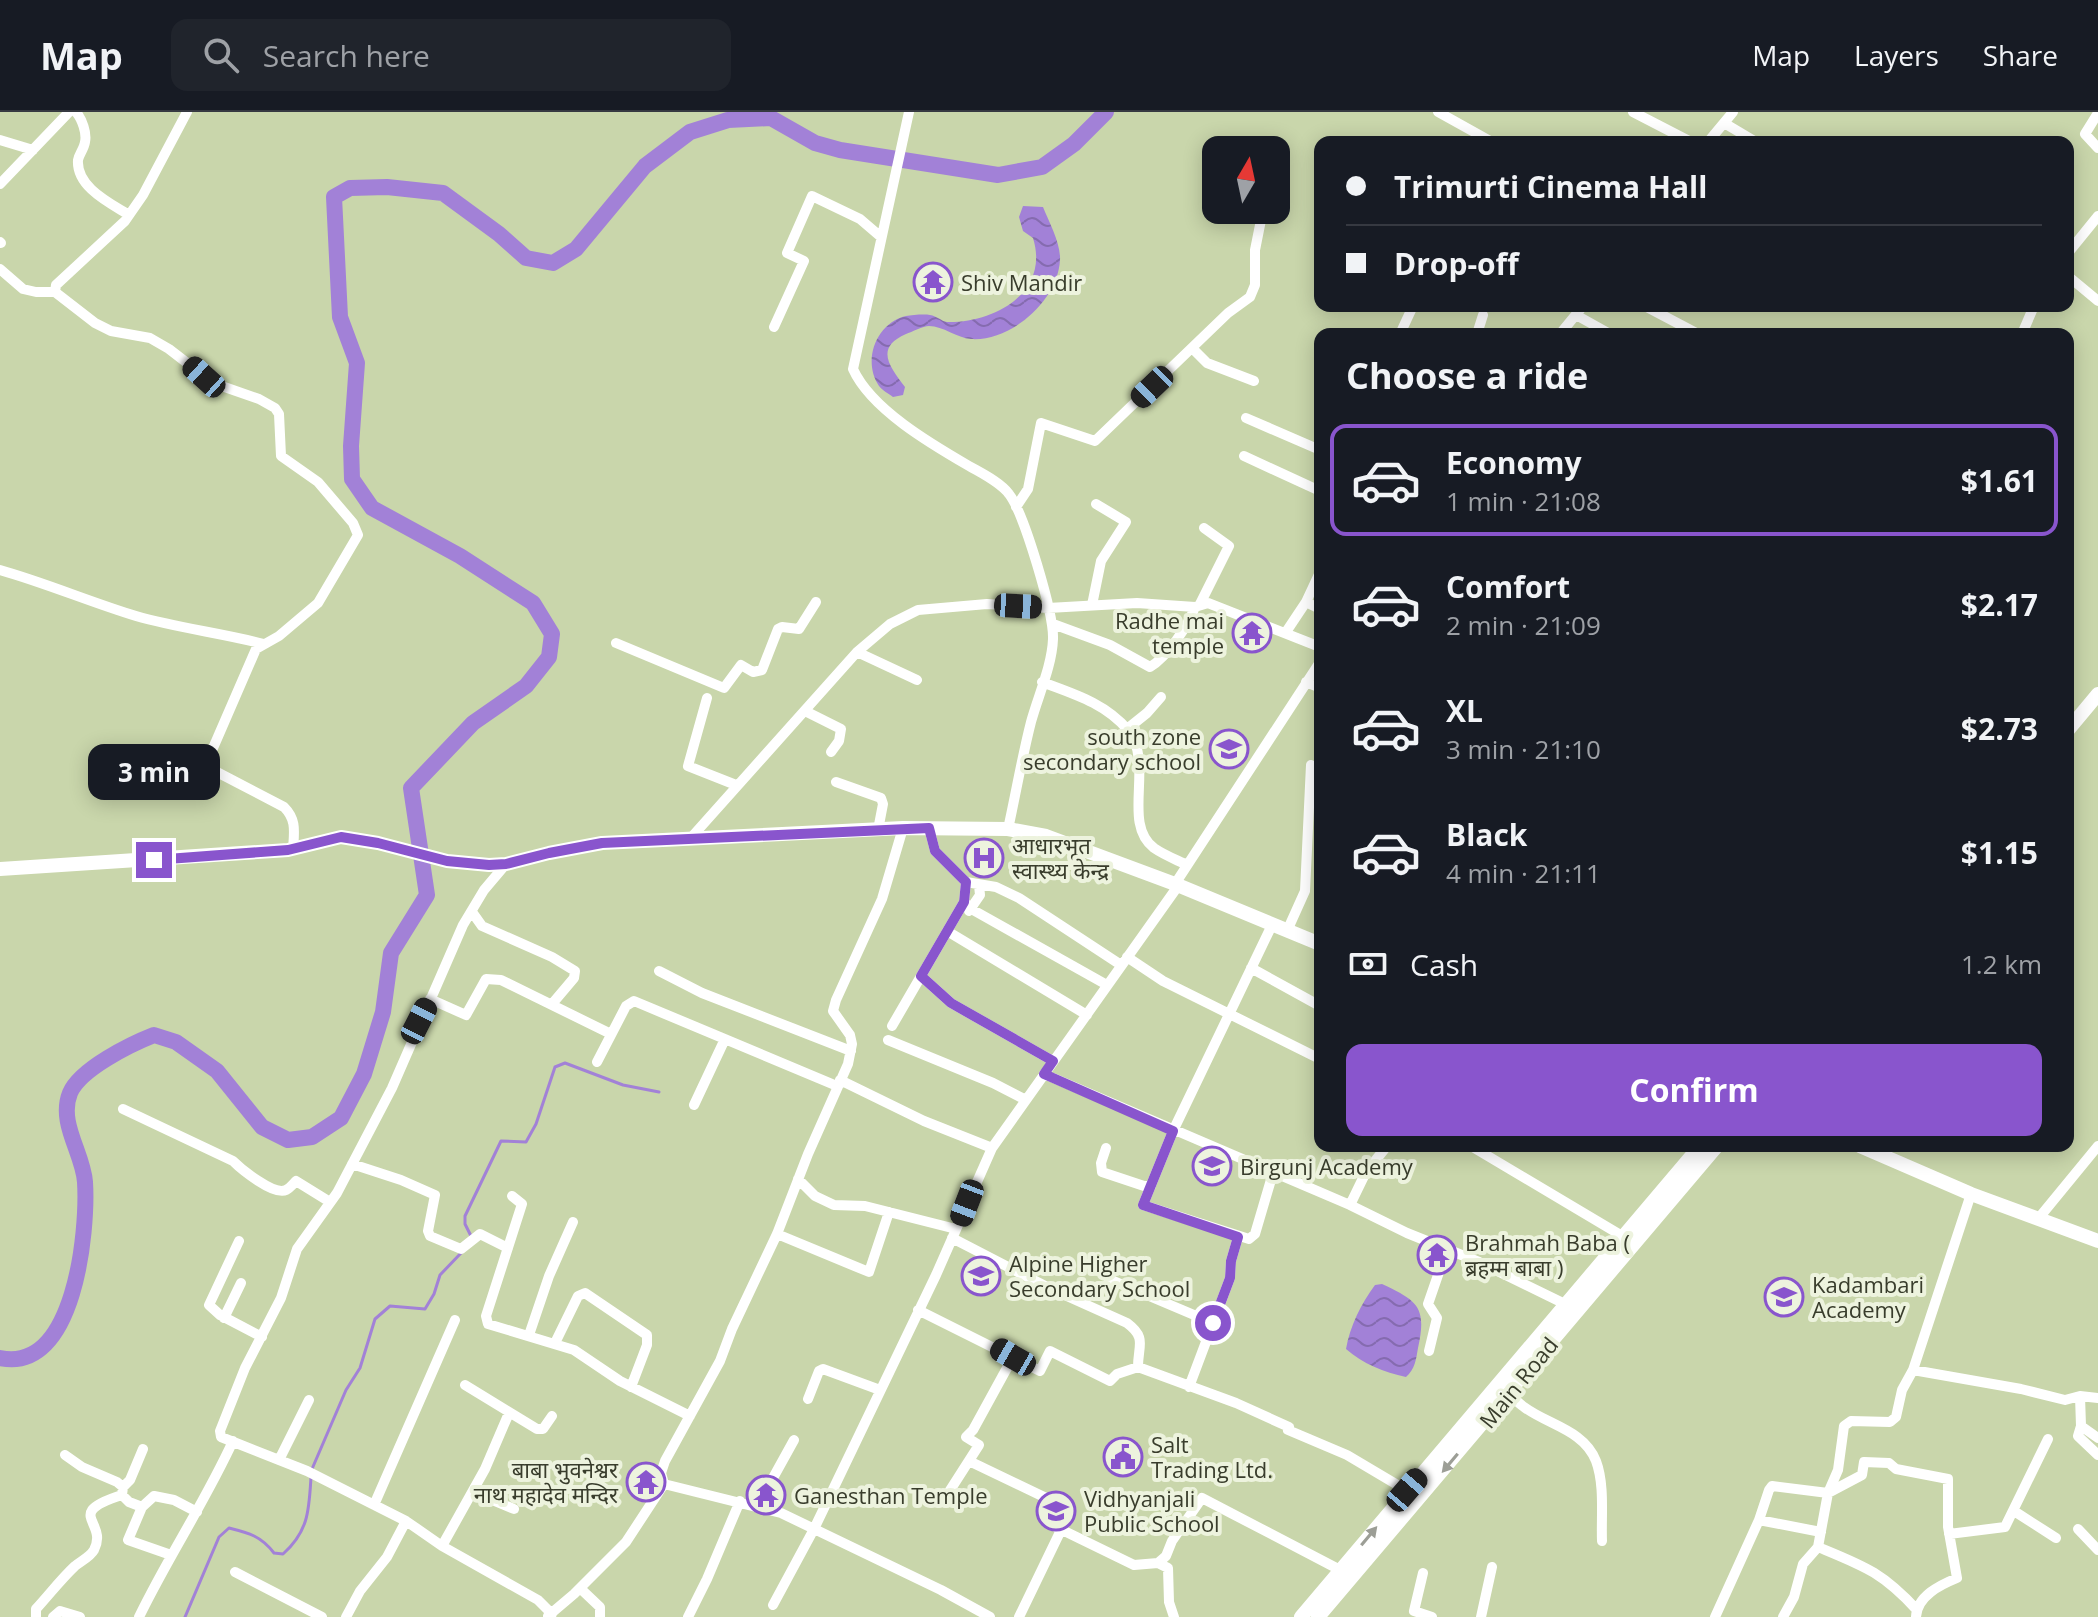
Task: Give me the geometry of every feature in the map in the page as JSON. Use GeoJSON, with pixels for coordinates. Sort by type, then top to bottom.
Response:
{"type":"FeatureCollection","features":[{"type":"Feature","properties":{"kind":"main road"},"geometry":{"type":"LineString","coordinates":[[2074,721],[2098,694]]}},
{"type":"Feature","properties":{"kind":"main road"},"geometry":{"type":"LineString","coordinates":[[0,869],[293,850],[341,837],[447,861],[506,864],[602,843],[903,828],[1008,829],[1046,836],[1314,942]]}},
{"type":"Feature","properties":{"kind":"main road","name":"Main Road"},"geometry":{"type":"LineString","coordinates":[[1301,1617],[1347,1573],[1504,1389],[1629,1240],[1695,1152]]}},
{"type":"Feature","properties":{"kind":"main road","name":"Main Road"},"geometry":{"type":"LineString","coordinates":[[1504,1389],[1565,1304],[1711,1152]]}},
{"type":"Feature","properties":{"kind":"main road"},"geometry":{"type":"LineString","coordinates":[[1874,1152],[1971,1194],[2098,1241]]}},
{"type":"Feature","properties":{"kind":"main road","name":"Main Road"},"geometry":{"type":"LineString","coordinates":[[1318,1617],[1347,1573]]}},
{"type":"Feature","properties":{"kind":"street"},"geometry":{"type":"LineString","coordinates":[[0,184],[69,112]]}},
{"type":"Feature","properties":{"kind":"street"},"geometry":{"type":"LineString","coordinates":[[76,112],[81,119],[85,142],[78,159],[80,175],[100,198],[129,215]]}},
{"type":"Feature","properties":{"kind":"street"},"geometry":{"type":"LineString","coordinates":[[55,292],[56,285],[129,215],[187,112]]}},
{"type":"Feature","properties":{"kind":"street"},"geometry":{"type":"LineString","coordinates":[[909,112],[853,369],[860,385],[879,403],[933,445],[1009,493],[1016,507],[1053,624],[1053,643],[1008,829]]}},
{"type":"Feature","properties":{"kind":"street"},"geometry":{"type":"LineString","coordinates":[[1438,112],[1481,136]]}},
{"type":"Feature","properties":{"kind":"street"},"geometry":{"type":"LineString","coordinates":[[1633,112],[1679,136]]}},
{"type":"Feature","properties":{"kind":"street"},"geometry":{"type":"LineString","coordinates":[[1713,136],[1733,112]]}},
{"type":"Feature","properties":{"kind":"street"},"geometry":{"type":"LineString","coordinates":[[2098,113],[2085,134],[2098,148]]}},
{"type":"Feature","properties":{"kind":"street"},"geometry":{"type":"LineString","coordinates":[[1724,123],[1746,136]]}},
{"type":"Feature","properties":{"kind":"street"},"geometry":{"type":"LineString","coordinates":[[0,140],[33,150]]}},
{"type":"Feature","properties":{"kind":"street"},"geometry":{"type":"LineString","coordinates":[[774,327],[804,261],[787,253],[812,196],[860,219],[881,237]]}},
{"type":"Feature","properties":{"kind":"street"},"geometry":{"type":"LineString","coordinates":[[2074,246],[2098,216]]}},
{"type":"Feature","properties":{"kind":"street"},"geometry":{"type":"LineString","coordinates":[[1016,507],[1028,489],[1041,423],[1095,441],[1228,313],[1250,297],[1255,285],[1255,250],[1260,224]]}},
{"type":"Feature","properties":{"kind":"street"},"geometry":{"type":"LineString","coordinates":[[0,269],[23,289],[55,292],[95,323],[111,331],[150,338],[213,383],[275,408],[279,414],[281,456],[318,482],[353,523],[358,535],[318,603],[279,636],[256,649],[207,762],[213,770],[284,807],[292,816],[293,850]]}},
{"type":"Feature","properties":{"kind":"street"},"geometry":{"type":"LineString","coordinates":[[2074,281],[2098,301]]}},
{"type":"Feature","properties":{"kind":"street"},"geometry":{"type":"LineString","coordinates":[[1565,328],[1578,312]]}},
{"type":"Feature","properties":{"kind":"street"},"geometry":{"type":"LineString","coordinates":[[1580,312],[1602,328]]}},
{"type":"Feature","properties":{"kind":"street"},"geometry":{"type":"LineString","coordinates":[[1656,312],[1687,328]]}},
{"type":"Feature","properties":{"kind":"street"},"geometry":{"type":"LineString","coordinates":[[1479,328],[1483,315]]}},
{"type":"Feature","properties":{"kind":"street"},"geometry":{"type":"LineString","coordinates":[[1192,348],[1207,363],[1254,381]]}},
{"type":"Feature","properties":{"kind":"street"},"geometry":{"type":"LineString","coordinates":[[1246,418],[1314,447]]}},
{"type":"Feature","properties":{"kind":"street"},"geometry":{"type":"LineString","coordinates":[[1244,456],[1314,488]]}},
{"type":"Feature","properties":{"kind":"street"},"geometry":{"type":"LineString","coordinates":[[1092,605],[1101,561],[1126,522],[1096,504]]}},
{"type":"Feature","properties":{"kind":"street"},"geometry":{"type":"LineString","coordinates":[[1053,624],[1110,645],[1150,667],[1158,662],[1197,606],[1229,546],[1204,528]]}},
{"type":"Feature","properties":{"kind":"street"},"geometry":{"type":"LineString","coordinates":[[0,570],[156,621],[264,644]]}},
{"type":"Feature","properties":{"kind":"street"},"geometry":{"type":"LineString","coordinates":[[1286,632],[1314,585]]}},
{"type":"Feature","properties":{"kind":"street"},"geometry":{"type":"LineString","coordinates":[[616,643],[724,688],[741,665],[753,672],[762,670],[778,629],[799,629],[816,602]]}},
{"type":"Feature","properties":{"kind":"street"},"geometry":{"type":"LineString","coordinates":[[1306,602],[1314,606]]}},
{"type":"Feature","properties":{"kind":"street"},"geometry":{"type":"LineString","coordinates":[[689,840],[857,652],[890,624],[918,610],[987,604],[1048,608],[1137,603],[1197,606],[1208,603],[1314,644]]}},
{"type":"Feature","properties":{"kind":"street"},"geometry":{"type":"LineString","coordinates":[[857,652],[917,680]]}},
{"type":"Feature","properties":{"kind":"street"},"geometry":{"type":"LineString","coordinates":[[773,1605],[814,1529],[992,1148],[1176,885],[1314,671]]}},
{"type":"Feature","properties":{"kind":"street"},"geometry":{"type":"LineString","coordinates":[[1042,682],[1089,699],[1127,729],[1139,755],[1138,820],[1144,835],[1152,847],[1187,865]]}},
{"type":"Feature","properties":{"kind":"street"},"geometry":{"type":"LineString","coordinates":[[1306,682],[1314,685]]}},
{"type":"Feature","properties":{"kind":"street"},"geometry":{"type":"LineString","coordinates":[[1127,729],[1161,697]]}},
{"type":"Feature","properties":{"kind":"street"},"geometry":{"type":"LineString","coordinates":[[707,698],[688,766],[736,785]]}},
{"type":"Feature","properties":{"kind":"street"},"geometry":{"type":"LineString","coordinates":[[805,711],[841,729],[839,741],[831,752]]}},
{"type":"Feature","properties":{"kind":"street"},"geometry":{"type":"LineString","coordinates":[[1287,931],[1305,891],[1311,765]]}},
{"type":"Feature","properties":{"kind":"street"},"geometry":{"type":"LineString","coordinates":[[836,782],[881,798],[883,804],[878,830]]}},
{"type":"Feature","properties":{"kind":"street"},"geometry":{"type":"LineString","coordinates":[[506,864],[484,890],[463,925],[392,1088],[330,1202],[297,1249],[288,1268],[281,1298],[220,1426],[221,1437],[279,1460],[406,1521],[442,1546],[538,1600],[549,1615],[626,1542],[664,1484],[661,1473],[665,1461],[720,1361],[777,1234],[851,1051],[850,1035],[833,1011],[882,899],[903,828]]}},
{"type":"Feature","properties":{"kind":"street"},"geometry":{"type":"LineString","coordinates":[[929,828],[935,851],[966,882],[996,887],[1019,898],[1124,961],[1314,1056]]}},
{"type":"Feature","properties":{"kind":"street"},"geometry":{"type":"LineString","coordinates":[[966,882],[968,906]]}},
{"type":"Feature","properties":{"kind":"street"},"geometry":{"type":"LineString","coordinates":[[892,1026],[954,919],[980,895],[979,885]]}},
{"type":"Feature","properties":{"kind":"street"},"geometry":{"type":"LineString","coordinates":[[968,906],[1107,985]]}},
{"type":"Feature","properties":{"kind":"street"},"geometry":{"type":"LineString","coordinates":[[472,912],[482,926],[552,957],[575,971],[574,978],[552,1004]]}},
{"type":"Feature","properties":{"kind":"street"},"geometry":{"type":"LineString","coordinates":[[1272,925],[1173,1131],[1143,1205],[1249,1239],[1255,1234],[1273,1173]]}},
{"type":"Feature","properties":{"kind":"street"},"geometry":{"type":"LineString","coordinates":[[947,931],[1087,1015]]}},
{"type":"Feature","properties":{"kind":"street"},"geometry":{"type":"LineString","coordinates":[[1251,968],[1314,1003]]}},
{"type":"Feature","properties":{"kind":"street"},"geometry":{"type":"LineString","coordinates":[[659,971],[702,993],[851,1051]]}},
{"type":"Feature","properties":{"kind":"street"},"geometry":{"type":"LineString","coordinates":[[921,976],[951,1003],[1053,1061]]}},
{"type":"Feature","properties":{"kind":"street"},"geometry":{"type":"LineString","coordinates":[[430,999],[466,1015],[486,979],[510,983],[611,1034]]}},
{"type":"Feature","properties":{"kind":"street"},"geometry":{"type":"LineString","coordinates":[[597,1062],[626,1006],[634,1001],[992,1148]]}},
{"type":"Feature","properties":{"kind":"street"},"geometry":{"type":"LineString","coordinates":[[694,1105],[725,1039]]}},
{"type":"Feature","properties":{"kind":"street"},"geometry":{"type":"LineString","coordinates":[[888,1040],[993,1083],[1026,1100]]}},
{"type":"Feature","properties":{"kind":"street"},"geometry":{"type":"LineString","coordinates":[[1044,1074],[1350,1205],[1565,1304]]}},
{"type":"Feature","properties":{"kind":"street"},"geometry":{"type":"LineString","coordinates":[[123,1109],[233,1161],[245,1173],[277,1191],[286,1190],[296,1181],[330,1202]]}},
{"type":"Feature","properties":{"kind":"street"},"geometry":{"type":"LineString","coordinates":[[2038,1219],[2098,1146]]}},
{"type":"Feature","properties":{"kind":"street"},"geometry":{"type":"LineString","coordinates":[[1106,1148],[1101,1163],[1102,1172],[1151,1186]]}},
{"type":"Feature","properties":{"kind":"street"},"geometry":{"type":"LineString","coordinates":[[1350,1205],[1366,1172],[1382,1152]]}},
{"type":"Feature","properties":{"kind":"street"},"geometry":{"type":"LineString","coordinates":[[1481,1152],[1629,1240]]}},
{"type":"Feature","properties":{"kind":"street"},"geometry":{"type":"LineString","coordinates":[[352,1164],[435,1195],[428,1231],[430,1236],[465,1249],[470,1239],[480,1234],[508,1248]]}},
{"type":"Feature","properties":{"kind":"street"},"geometry":{"type":"LineString","coordinates":[[798,1179],[815,1196],[834,1205],[865,1206],[954,1234],[1049,1288],[1127,1323],[1137,1330],[1141,1338],[1138,1367]]}},
{"type":"Feature","properties":{"kind":"street"},"geometry":{"type":"LineString","coordinates":[[1783,1617],[1794,1597],[1803,1564],[1818,1547],[1828,1493],[1838,1470],[1844,1426],[1851,1421],[1890,1422],[1896,1417],[1902,1390],[1913,1370],[1971,1194]]}},
{"type":"Feature","properties":{"kind":"street"},"geometry":{"type":"LineString","coordinates":[[512,1196],[522,1204],[486,1321],[488,1324],[574,1350],[631,1387],[690,1416]]}},
{"type":"Feature","properties":{"kind":"street"},"geometry":{"type":"LineString","coordinates":[[777,1234],[869,1272],[889,1212]]}},
{"type":"Feature","properties":{"kind":"street"},"geometry":{"type":"LineString","coordinates":[[529,1335],[549,1276],[573,1222]]}},
{"type":"Feature","properties":{"kind":"street"},"geometry":{"type":"LineString","coordinates":[[1189,1387],[1230,1278],[1238,1237]]}},
{"type":"Feature","properties":{"kind":"street"},"geometry":{"type":"LineString","coordinates":[[239,1241],[209,1302],[211,1308],[224,1318],[262,1337]]}},
{"type":"Feature","properties":{"kind":"street"},"geometry":{"type":"LineString","coordinates":[[1429,1351],[1437,1318],[1428,1304],[1447,1249]]}},
{"type":"Feature","properties":{"kind":"street"},"geometry":{"type":"LineString","coordinates":[[1109,1279],[1213,1323]]}},
{"type":"Feature","properties":{"kind":"street"},"geometry":{"type":"LineString","coordinates":[[224,1318],[241,1283]]}},
{"type":"Feature","properties":{"kind":"street"},"geometry":{"type":"LineString","coordinates":[[555,1343],[578,1296],[585,1293],[647,1335],[647,1345],[631,1387]]}},
{"type":"Feature","properties":{"kind":"street"},"geometry":{"type":"LineString","coordinates":[[918,1310],[1040,1371],[1050,1351],[1110,1381],[1117,1374],[1138,1367],[1236,1403],[1347,1455],[1414,1494]]}},
{"type":"Feature","properties":{"kind":"street"},"geometry":{"type":"LineString","coordinates":[[374,1505],[455,1320]]}},
{"type":"Feature","properties":{"kind":"street"},"geometry":{"type":"LineString","coordinates":[[947,1495],[979,1445],[966,1437],[973,1430],[1013,1357]]}},
{"type":"Feature","properties":{"kind":"street"},"geometry":{"type":"LineString","coordinates":[[808,1399],[819,1371],[823,1369],[880,1390]]}},
{"type":"Feature","properties":{"kind":"street"},"geometry":{"type":"LineString","coordinates":[[1913,1370],[2065,1400],[2080,1396],[2098,1398]]}},
{"type":"Feature","properties":{"kind":"street"},"geometry":{"type":"LineString","coordinates":[[465,1385],[540,1430],[552,1416]]}},
{"type":"Feature","properties":{"kind":"street"},"geometry":{"type":"LineString","coordinates":[[1504,1389],[1524,1407],[1579,1438],[1587,1446],[1596,1463],[1600,1484],[1602,1541]]}},
{"type":"Feature","properties":{"kind":"street"},"geometry":{"type":"LineString","coordinates":[[2080,1396],[2081,1426],[2078,1436],[2098,1455]]}},
{"type":"Feature","properties":{"kind":"street"},"geometry":{"type":"LineString","coordinates":[[279,1460],[309,1400]]}},
{"type":"Feature","properties":{"kind":"street"},"geometry":{"type":"LineString","coordinates":[[442,1546],[473,1492],[509,1413]]}},
{"type":"Feature","properties":{"kind":"street"},"geometry":{"type":"LineString","coordinates":[[2081,1426],[2098,1438]]}},
{"type":"Feature","properties":{"kind":"street"},"geometry":{"type":"LineString","coordinates":[[1949,1534],[2005,1527],[2048,1439]]}},
{"type":"Feature","properties":{"kind":"street"},"geometry":{"type":"LineString","coordinates":[[758,1505],[794,1440]]}},
{"type":"Feature","properties":{"kind":"street"},"geometry":{"type":"LineString","coordinates":[[139,1617],[210,1490],[233,1441]]}},
{"type":"Feature","properties":{"kind":"street"},"geometry":{"type":"LineString","coordinates":[[36,1617],[36,1609],[93,1552],[96,1532],[89,1517],[91,1509],[122,1491],[137,1467],[143,1449]]}},
{"type":"Feature","properties":{"kind":"street"},"geometry":{"type":"LineString","coordinates":[[65,1455],[82,1467],[117,1482],[129,1502],[142,1507]]}},
{"type":"Feature","properties":{"kind":"street"},"geometry":{"type":"LineString","coordinates":[[969,1461],[1065,1507],[1056,1527],[1061,1530],[1134,1565],[1158,1563],[1168,1568],[1169,1602],[1174,1617]]}},
{"type":"Feature","properties":{"kind":"street"},"geometry":{"type":"LineString","coordinates":[[1719,1616],[1772,1486],[1828,1493],[1862,1475],[1864,1462],[1889,1463],[1896,1469],[1948,1479],[1949,1534],[1957,1578],[1934,1587],[1916,1614],[1893,1584],[1874,1571],[1818,1547]]}},
{"type":"Feature","properties":{"kind":"street"},"geometry":{"type":"LineString","coordinates":[[664,1484],[758,1505],[941,1590],[990,1617]]}},
{"type":"Feature","properties":{"kind":"street"},"geometry":{"type":"LineString","coordinates":[[473,1492],[514,1509]]}},
{"type":"Feature","properties":{"kind":"street"},"geometry":{"type":"LineString","coordinates":[[171,1555],[128,1540],[142,1507],[154,1496],[174,1500],[197,1512]]}},
{"type":"Feature","properties":{"kind":"street"},"geometry":{"type":"LineString","coordinates":[[1158,1563],[1166,1556],[1202,1498],[1347,1573]]}},
{"type":"Feature","properties":{"kind":"street"},"geometry":{"type":"LineString","coordinates":[[688,1617],[740,1501]]}},
{"type":"Feature","properties":{"kind":"street"},"geometry":{"type":"LineString","coordinates":[[2014,1511],[2056,1538]]}},
{"type":"Feature","properties":{"kind":"street"},"geometry":{"type":"LineString","coordinates":[[1759,1520],[1821,1532]]}},
{"type":"Feature","properties":{"kind":"street"},"geometry":{"type":"LineString","coordinates":[[346,1617],[360,1591],[387,1557],[406,1521]]}},
{"type":"Feature","properties":{"kind":"street"},"geometry":{"type":"LineString","coordinates":[[2078,1529],[2098,1550]]}},
{"type":"Feature","properties":{"kind":"street"},"geometry":{"type":"LineString","coordinates":[[1019,1617],[1061,1530]]}},
{"type":"Feature","properties":{"kind":"street"},"geometry":{"type":"LineString","coordinates":[[1481,1617],[1492,1567]]}},
{"type":"Feature","properties":{"kind":"street"},"geometry":{"type":"LineString","coordinates":[[235,1572],[322,1617]]}},
{"type":"Feature","properties":{"kind":"street"},"geometry":{"type":"LineString","coordinates":[[1423,1573],[1414,1611],[1432,1617]]}},
{"type":"Feature","properties":{"kind":"street"},"geometry":{"type":"LineString","coordinates":[[580,1588],[600,1607],[600,1617]]}},
{"type":"Feature","properties":{"kind":"street"},"geometry":{"type":"LineString","coordinates":[[53,1617],[60,1611],[80,1617]]}},
{"type":"Feature","properties":{"kind":"water"},"geometry":{"type":"Polygon","coordinates":[[[1023,206],[1043,207],[1059,247],[1060,260],[1051,290],[1029,316],[1001,334],[971,339],[929,326],[896,339],[890,345],[888,358],[905,387],[903,395],[893,397],[879,386],[872,366],[875,344],[887,326],[906,316],[932,316],[947,322],[983,317],[1014,301],[1026,289],[1036,257],[1033,238],[1023,231],[1019,217],[1023,206]]]}},
{"type":"Feature","properties":{"kind":"water"},"geometry":{"type":"Polygon","coordinates":[[[1382,1284],[1412,1301],[1420,1314],[1421,1334],[1416,1360],[1406,1377],[1374,1367],[1346,1349],[1361,1308],[1375,1285],[1382,1284]]]}},
{"type":"Feature","properties":{"kind":"waterway"},"geometry":{"type":"LineString","coordinates":[[0,1358],[25,1357],[45,1344],[61,1322],[72,1294],[84,1232],[85,1182],[69,1127],[67,1104],[76,1084],[95,1066],[154,1035],[176,1042],[217,1071],[262,1127],[288,1140],[312,1137],[341,1118],[364,1074],[383,1012],[391,953],[427,895],[411,788],[473,723],[526,686],[549,657],[552,634],[533,603],[460,556],[372,508],[352,479],[351,446],[357,363],[340,317],[334,197],[350,188],[387,187],[443,193],[526,258],[553,263],[576,249],[645,166],[690,132],[728,120],[771,118],[815,143],[840,150],[998,175],[1042,167],[1074,144],[1106,112]]}},
{"type":"Feature","properties":{"kind":"waterway"},"geometry":{"type":"LineString","coordinates":[[471,1236],[465,1216],[501,1141],[526,1142],[536,1124],[555,1067],[565,1063],[623,1085],[659,1092]]}},
{"type":"Feature","properties":{"kind":"waterway"},"geometry":{"type":"LineString","coordinates":[[312,1469],[346,1390],[360,1368],[375,1319],[390,1306],[425,1309],[440,1275],[462,1252]]}},
{"type":"Feature","properties":{"kind":"waterway"},"geometry":{"type":"LineString","coordinates":[[185,1617],[219,1537],[229,1528],[254,1536],[274,1553],[283,1554],[292,1545],[306,1519],[311,1477]]}},
{"type":"Feature","properties":{"kind":"place","name":"Shiv Mandir"},"geometry":{"type":"Point","coordinates":[933,282]}},
{"type":"Feature","properties":{"kind":"place","name":"Radhe mai temple"},"geometry":{"type":"Point","coordinates":[1252,633]}},
{"type":"Feature","properties":{"kind":"place","name":"south zone secondary school"},"geometry":{"type":"Point","coordinates":[1229,749]}},
{"type":"Feature","properties":{"kind":"place","name":"आधारभूत स्वास्थ्य केन्द्र"},"geometry":{"type":"Point","coordinates":[984,858]}},
{"type":"Feature","properties":{"kind":"place","name":"Birgunj Academy"},"geometry":{"type":"Point","coordinates":[1212,1166]}},
{"type":"Feature","properties":{"kind":"place","name":"Brahmah Baba ( ब्रहम्म बाबा )"},"geometry":{"type":"Point","coordinates":[1437,1255]}},
{"type":"Feature","properties":{"kind":"place","name":"Alpine Higher Secondary School"},"geometry":{"type":"Point","coordinates":[981,1276]}},
{"type":"Feature","properties":{"kind":"place","name":"Kadambari Academy"},"geometry":{"type":"Point","coordinates":[1784,1297]}},
{"type":"Feature","properties":{"kind":"place","name":"Salt Trading Ltd."},"geometry":{"type":"Point","coordinates":[1123,1457]}},
{"type":"Feature","properties":{"kind":"place","name":"बाबा भुवनेश्वर नाथ महादेव मन्दिर"},"geometry":{"type":"Point","coordinates":[646,1482]}},
{"type":"Feature","properties":{"kind":"place","name":"Ganesthan Temple"},"geometry":{"type":"Point","coordinates":[766,1495]}},
{"type":"Feature","properties":{"kind":"place","name":"Vidhyanjali Public School"},"geometry":{"type":"Point","coordinates":[1056,1511]}},
{"type":"Feature","properties":{"kind":"route"},"geometry":{"type":"LineString","coordinates":[[154,860],[293,850],[341,837],[447,861],[489,865],[602,843],[929,828],[935,851],[966,882],[964,902],[921,976],[951,1003],[1053,1061],[1044,1074],[1173,1131],[1143,1205],[1238,1237],[1230,1278],[1213,1323]]}}]}
